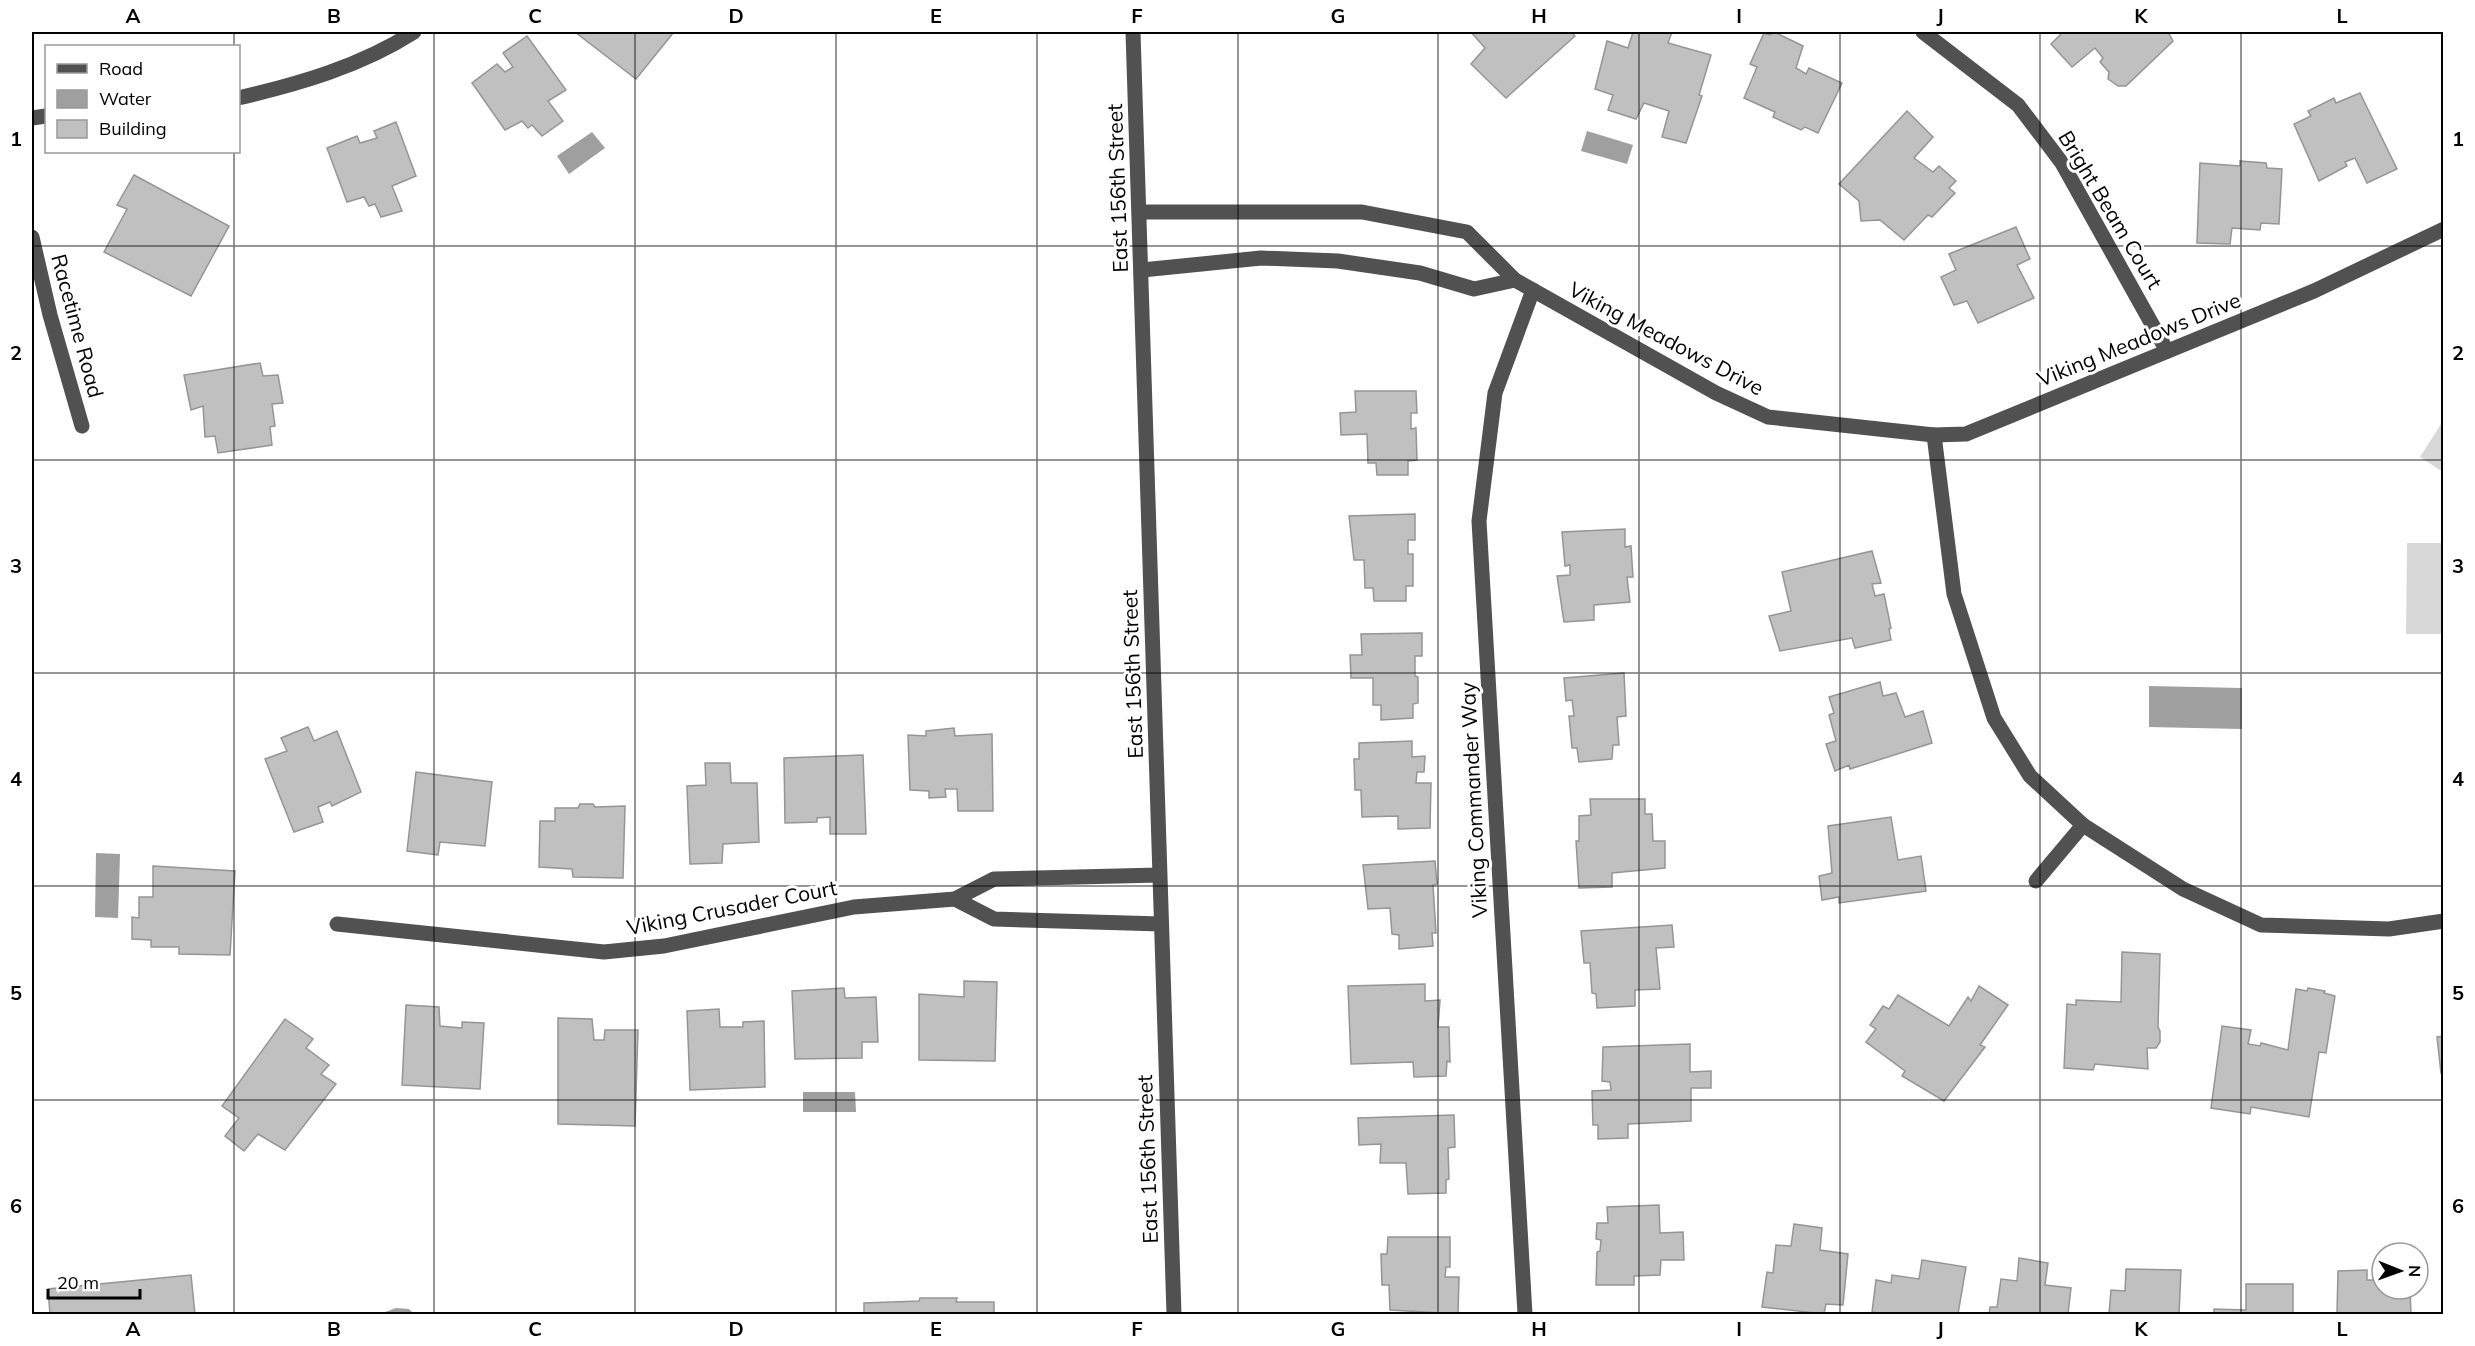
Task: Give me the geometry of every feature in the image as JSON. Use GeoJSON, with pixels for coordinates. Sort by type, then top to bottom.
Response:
{"type":"FeatureCollection","features":[{"type":"Feature","properties":{"kind":"street"},"geometry":{"type":"LineString","coordinates":[[240,97],[322,76],[396,43],[414,32]]}},
{"type":"Feature","properties":{"kind":"street","name":"East 156th Street"},"geometry":{"type":"LineString","coordinates":[[1133,32],[1174,1314]]}},
{"type":"Feature","properties":{"kind":"street","name":"Bright Beam Court"},"geometry":{"type":"LineString","coordinates":[[1923,32],[2018,105],[2062,163],[2167,351]]}},
{"type":"Feature","properties":{"kind":"street","name":"Viking Meadows Drive"},"geometry":{"type":"LineString","coordinates":[[1140,212],[1362,212],[1467,232],[1515,280],[1716,393],[1768,417],[1934,435],[1966,434],[2314,291],[2444,229]]}},
{"type":"Feature","properties":{"kind":"street","name":"Racetime Road"},"geometry":{"type":"LineString","coordinates":[[32,237],[50,315],[82,426]]}},
{"type":"Feature","properties":{"kind":"street"},"geometry":{"type":"LineString","coordinates":[[1142,270],[1261,258],[1338,261],[1420,273],[1474,290],[1515,280]]}},
{"type":"Feature","properties":{"kind":"street","name":"Viking Commander Way"},"geometry":{"type":"LineString","coordinates":[[1525,1314],[1479,521],[1495,393],[1533,290]]}},
{"type":"Feature","properties":{"kind":"street"},"geometry":{"type":"LineString","coordinates":[[1934,435],[1954,594],[1994,718],[2030,776],[2083,825],[2183,889],[2261,925],[2389,929],[2444,921]]}},
{"type":"Feature","properties":{"kind":"street"},"geometry":{"type":"LineString","coordinates":[[2036,880],[2083,825]]}},
{"type":"Feature","properties":{"kind":"street","name":"Viking Crusader Court"},"geometry":{"type":"LineString","coordinates":[[337,924],[604,952],[664,946],[854,907],[955,899],[994,879],[1160,875]]}},
{"type":"Feature","properties":{"kind":"street"},"geometry":{"type":"LineString","coordinates":[[955,899],[994,919],[1161,924]]}},
{"type":"Feature","properties":{"kind":"shaded area"},"geometry":{"type":"Polygon","coordinates":[[[2443,421],[2443,472],[2420,457],[2443,421]]]}},
{"type":"Feature","properties":{"kind":"shaded area"},"geometry":{"type":"Polygon","coordinates":[[[2407,543],[2443,543],[2443,634],[2406,634],[2407,543]]]}},
{"type":"Feature","properties":{"kind":"water"},"geometry":{"type":"Polygon","coordinates":[[[1587,131],[1633,145],[1627,164],[1581,151],[1587,131]]]}},
{"type":"Feature","properties":{"kind":"water"},"geometry":{"type":"Polygon","coordinates":[[[592,132],[605,148],[569,174],[557,156],[592,132]]]}},
{"type":"Feature","properties":{"kind":"water"},"geometry":{"type":"Polygon","coordinates":[[[2149,686],[2242,688],[2242,729],[2149,727],[2149,686]]]}},
{"type":"Feature","properties":{"kind":"water"},"geometry":{"type":"Polygon","coordinates":[[[96,853],[120,854],[118,918],[95,917],[96,853]]]}},
{"type":"Feature","properties":{"kind":"water"},"geometry":{"type":"Polygon","coordinates":[[[803,1092],[855,1092],[856,1112],[803,1112],[803,1092]]]}},
{"type":"Feature","properties":{"kind":"water"},"geometry":{"type":"Polygon","coordinates":[[[396,1308],[409,1309],[414,1314],[380,1314],[396,1308]]]}},
{"type":"Feature","properties":{"kind":"building"},"geometry":{"type":"Polygon","coordinates":[[[575,32],[674,32],[636,79],[575,32]]]}},
{"type":"Feature","properties":{"kind":"building"},"geometry":{"type":"Polygon","coordinates":[[[1471,32],[1571,32],[1575,36],[1506,98],[1471,64],[1485,48],[1471,32]]]}},
{"type":"Feature","properties":{"kind":"building"},"geometry":{"type":"Polygon","coordinates":[[[1633,32],[1672,32],[1668,43],[1711,55],[1699,95],[1702,96],[1686,143],[1662,137],[1669,111],[1644,103],[1636,119],[1608,110],[1613,95],[1595,89],[1607,41],[1628,48],[1633,32]]]}},
{"type":"Feature","properties":{"kind":"building"},"geometry":{"type":"Polygon","coordinates":[[[1774,32],[1803,46],[1796,68],[1806,74],[1809,68],[1842,83],[1818,133],[1805,127],[1801,130],[1773,117],[1775,112],[1744,98],[1757,67],[1750,64],[1764,33],[1770,35],[1774,32]]]}},
{"type":"Feature","properties":{"kind":"building"},"geometry":{"type":"Polygon","coordinates":[[[2063,32],[2168,32],[2173,41],[2126,86],[2118,86],[2108,79],[2109,72],[2100,62],[2103,58],[2095,48],[2072,67],[2051,44],[2063,32]]]}},
{"type":"Feature","properties":{"kind":"building"},"geometry":{"type":"Polygon","coordinates":[[[527,36],[566,90],[548,101],[563,121],[542,136],[532,125],[528,128],[522,121],[505,130],[472,83],[497,64],[505,72],[513,67],[503,53],[527,36]]]}},
{"type":"Feature","properties":{"kind":"building"},"geometry":{"type":"Polygon","coordinates":[[[2360,93],[2397,169],[2367,183],[2355,158],[2345,162],[2347,166],[2319,181],[2294,124],[2311,116],[2308,111],[2334,98],[2336,103],[2360,93]]]}},
{"type":"Feature","properties":{"kind":"building"},"geometry":{"type":"Polygon","coordinates":[[[1907,111],[1933,137],[1914,158],[1933,172],[1939,166],[1956,181],[1949,188],[1955,193],[1932,217],[1928,215],[1904,240],[1880,220],[1861,221],[1859,201],[1839,184],[1907,111]]]}},
{"type":"Feature","properties":{"kind":"building"},"geometry":{"type":"Polygon","coordinates":[[[396,122],[416,176],[392,186],[402,211],[381,217],[375,204],[369,206],[364,197],[347,202],[327,148],[357,136],[360,143],[377,138],[374,131],[396,122]]]}},
{"type":"Feature","properties":{"kind":"building"},"geometry":{"type":"Polygon","coordinates":[[[2240,161],[2266,163],[2267,168],[2282,169],[2279,224],[2261,223],[2260,230],[2232,228],[2230,244],[2197,243],[2200,163],[2240,166],[2240,161]]]}},
{"type":"Feature","properties":{"kind":"building"},"geometry":{"type":"Polygon","coordinates":[[[134,175],[229,226],[191,296],[104,252],[127,209],[117,205],[134,175]]]}},
{"type":"Feature","properties":{"kind":"building"},"geometry":{"type":"Polygon","coordinates":[[[2016,227],[2030,259],[2017,265],[2034,298],[1978,323],[1967,301],[1954,305],[1941,277],[1956,270],[1949,254],[2016,227]]]}},
{"type":"Feature","properties":{"kind":"building"},"geometry":{"type":"Polygon","coordinates":[[[260,363],[263,376],[278,375],[283,403],[272,404],[275,426],[270,427],[272,445],[218,453],[215,436],[205,437],[203,406],[191,410],[184,375],[260,363]]]}},
{"type":"Feature","properties":{"kind":"building"},"geometry":{"type":"Polygon","coordinates":[[[1355,391],[1416,391],[1417,413],[1411,413],[1411,429],[1416,428],[1417,460],[1408,461],[1408,475],[1377,475],[1376,463],[1368,463],[1367,434],[1341,435],[1340,413],[1356,412],[1355,391]]]}},
{"type":"Feature","properties":{"kind":"building"},"geometry":{"type":"Polygon","coordinates":[[[1415,514],[1415,540],[1408,540],[1408,554],[1413,554],[1413,586],[1406,586],[1406,601],[1374,601],[1373,588],[1365,588],[1364,560],[1354,560],[1349,516],[1415,514]]]}},
{"type":"Feature","properties":{"kind":"building"},"geometry":{"type":"Polygon","coordinates":[[[1625,529],[1625,547],[1631,546],[1633,577],[1627,577],[1630,602],[1594,605],[1594,620],[1564,622],[1557,576],[1570,575],[1570,565],[1565,566],[1562,532],[1625,529]]]}},
{"type":"Feature","properties":{"kind":"building"},"geometry":{"type":"Polygon","coordinates":[[[1872,551],[1881,583],[1872,584],[1875,596],[1884,594],[1891,628],[1889,629],[1891,640],[1855,648],[1852,638],[1780,651],[1769,616],[1791,611],[1782,572],[1872,551]]]}},
{"type":"Feature","properties":{"kind":"building"},"geometry":{"type":"Polygon","coordinates":[[[1422,633],[1422,656],[1415,656],[1418,703],[1413,704],[1413,718],[1381,720],[1381,705],[1373,705],[1373,678],[1351,678],[1350,655],[1362,655],[1361,634],[1422,633]]]}},
{"type":"Feature","properties":{"kind":"building"},"geometry":{"type":"Polygon","coordinates":[[[1624,673],[1626,716],[1617,717],[1619,745],[1613,745],[1612,759],[1579,762],[1577,748],[1572,748],[1569,716],[1574,716],[1572,700],[1566,701],[1564,678],[1624,673]]]}},
{"type":"Feature","properties":{"kind":"building"},"geometry":{"type":"Polygon","coordinates":[[[1880,682],[1883,696],[1896,693],[1905,717],[1923,711],[1932,743],[1850,769],[1849,765],[1835,771],[1826,744],[1836,741],[1829,715],[1834,713],[1829,697],[1880,682]]]}},
{"type":"Feature","properties":{"kind":"building"},"geometry":{"type":"Polygon","coordinates":[[[308,727],[314,741],[337,731],[361,792],[332,806],[330,802],[318,807],[323,822],[294,832],[265,759],[287,751],[281,738],[308,727]]]}},
{"type":"Feature","properties":{"kind":"building"},"geometry":{"type":"Polygon","coordinates":[[[954,728],[955,736],[992,734],[993,811],[958,811],[957,789],[945,789],[946,797],[929,798],[929,791],[910,790],[908,735],[926,736],[926,731],[954,728]]]}},
{"type":"Feature","properties":{"kind":"building"},"geometry":{"type":"Polygon","coordinates":[[[1412,741],[1412,757],[1425,756],[1424,772],[1417,772],[1416,783],[1431,783],[1430,828],[1398,829],[1398,816],[1362,817],[1361,790],[1355,790],[1354,759],[1359,759],[1359,743],[1412,741]]]}},
{"type":"Feature","properties":{"kind":"building"},"geometry":{"type":"Polygon","coordinates":[[[863,755],[866,834],[830,834],[830,817],[817,818],[817,822],[785,823],[784,758],[863,755]]]}},
{"type":"Feature","properties":{"kind":"building"},"geometry":{"type":"Polygon","coordinates":[[[705,763],[730,763],[731,783],[757,783],[759,842],[723,844],[722,863],[690,864],[687,786],[706,785],[705,763]]]}},
{"type":"Feature","properties":{"kind":"building"},"geometry":{"type":"Polygon","coordinates":[[[416,772],[492,782],[485,846],[440,842],[438,855],[407,851],[416,772]]]}},
{"type":"Feature","properties":{"kind":"building"},"geometry":{"type":"Polygon","coordinates":[[[1590,799],[1645,799],[1645,814],[1652,814],[1653,841],[1665,841],[1665,868],[1612,873],[1612,887],[1579,888],[1576,841],[1579,841],[1579,816],[1591,815],[1590,799]]]}},
{"type":"Feature","properties":{"kind":"building"},"geometry":{"type":"Polygon","coordinates":[[[580,804],[593,804],[595,807],[625,806],[623,878],[573,877],[572,869],[539,867],[540,821],[555,821],[555,808],[578,808],[580,804]]]}},
{"type":"Feature","properties":{"kind":"building"},"geometry":{"type":"Polygon","coordinates":[[[1891,817],[1898,860],[1921,856],[1926,891],[1839,903],[1839,897],[1822,900],[1819,876],[1832,873],[1828,826],[1891,817]]]}},
{"type":"Feature","properties":{"kind":"building"},"geometry":{"type":"Polygon","coordinates":[[[1435,861],[1437,884],[1433,885],[1436,933],[1432,933],[1433,946],[1399,949],[1399,935],[1392,934],[1390,908],[1368,909],[1363,865],[1435,861]]]}},
{"type":"Feature","properties":{"kind":"building"},"geometry":{"type":"Polygon","coordinates":[[[153,866],[235,871],[230,955],[179,954],[179,947],[151,947],[151,940],[132,939],[132,917],[139,918],[139,897],[153,897],[153,866]]]}},
{"type":"Feature","properties":{"kind":"building"},"geometry":{"type":"Polygon","coordinates":[[[1672,925],[1674,947],[1656,948],[1660,989],[1635,990],[1635,1006],[1597,1008],[1596,994],[1592,993],[1590,963],[1584,963],[1581,931],[1672,925]]]}},
{"type":"Feature","properties":{"kind":"building"},"geometry":{"type":"Polygon","coordinates":[[[2122,952],[2160,954],[2158,1027],[2160,1042],[2156,1048],[2147,1048],[2148,1069],[2095,1064],[2093,1070],[2064,1068],[2067,1004],[2076,1005],[2076,1000],[2121,1002],[2122,952]]]}},
{"type":"Feature","properties":{"kind":"building"},"geometry":{"type":"Polygon","coordinates":[[[964,981],[997,982],[995,1061],[919,1060],[919,994],[964,997],[964,981]]]}},
{"type":"Feature","properties":{"kind":"building"},"geometry":{"type":"Polygon","coordinates":[[[1425,984],[1425,1001],[1440,1000],[1438,1027],[1449,1027],[1450,1062],[1447,1061],[1446,1076],[1414,1077],[1413,1062],[1351,1064],[1348,986],[1425,984]]]}},
{"type":"Feature","properties":{"kind":"building"},"geometry":{"type":"Polygon","coordinates":[[[1979,986],[2008,1005],[1980,1045],[1985,1047],[1944,1101],[1902,1076],[1905,1071],[1866,1042],[1876,1029],[1870,1025],[1883,1006],[1889,1009],[1898,995],[1949,1026],[1968,997],[1971,1001],[1979,986]]]}},
{"type":"Feature","properties":{"kind":"building"},"geometry":{"type":"Polygon","coordinates":[[[844,988],[845,998],[876,997],[878,1042],[862,1042],[862,1058],[795,1059],[792,991],[844,988]]]}},
{"type":"Feature","properties":{"kind":"building"},"geometry":{"type":"Polygon","coordinates":[[[2308,988],[2325,991],[2324,993],[2335,996],[2326,1053],[2319,1052],[2309,1117],[2251,1107],[2250,1114],[2211,1108],[2222,1026],[2251,1030],[2248,1044],[2260,1046],[2261,1043],[2288,1050],[2296,989],[2307,991],[2308,988]]]}},
{"type":"Feature","properties":{"kind":"building"},"geometry":{"type":"Polygon","coordinates":[[[406,1005],[439,1007],[440,1026],[462,1028],[462,1022],[484,1023],[480,1089],[402,1085],[406,1005]]]}},
{"type":"Feature","properties":{"kind":"building"},"geometry":{"type":"Polygon","coordinates":[[[719,1009],[720,1027],[743,1027],[743,1022],[764,1021],[765,1087],[690,1090],[687,1011],[719,1009]]]}},
{"type":"Feature","properties":{"kind":"building"},"geometry":{"type":"Polygon","coordinates":[[[558,1018],[592,1019],[594,1040],[604,1040],[605,1030],[638,1030],[635,1126],[558,1124],[558,1018]]]}},
{"type":"Feature","properties":{"kind":"building"},"geometry":{"type":"Polygon","coordinates":[[[285,1019],[313,1039],[306,1048],[329,1065],[321,1074],[336,1084],[285,1150],[258,1134],[244,1151],[225,1136],[239,1118],[222,1106],[285,1019]]]}},
{"type":"Feature","properties":{"kind":"building"},"geometry":{"type":"Polygon","coordinates":[[[2444,1036],[2444,1073],[2441,1073],[2437,1037],[2444,1036]]]}},
{"type":"Feature","properties":{"kind":"building"},"geometry":{"type":"Polygon","coordinates":[[[1690,1044],[1690,1072],[1711,1071],[1711,1088],[1691,1088],[1691,1121],[1628,1124],[1628,1138],[1598,1139],[1598,1125],[1593,1125],[1592,1091],[1611,1090],[1610,1082],[1602,1081],[1603,1047],[1690,1044]]]}},
{"type":"Feature","properties":{"kind":"building"},"geometry":{"type":"Polygon","coordinates":[[[1454,1115],[1455,1147],[1448,1148],[1449,1179],[1446,1180],[1446,1193],[1408,1194],[1406,1163],[1380,1163],[1381,1144],[1359,1145],[1358,1118],[1454,1115]]]}},
{"type":"Feature","properties":{"kind":"building"},"geometry":{"type":"Polygon","coordinates":[[[1659,1205],[1660,1233],[1683,1232],[1684,1260],[1661,1260],[1660,1275],[1634,1276],[1634,1285],[1596,1285],[1597,1252],[1600,1251],[1601,1240],[1596,1239],[1597,1223],[1608,1223],[1607,1207],[1659,1205]]]}},
{"type":"Feature","properties":{"kind":"building"},"geometry":{"type":"Polygon","coordinates":[[[1794,1224],[1822,1228],[1820,1250],[1848,1254],[1843,1305],[1826,1304],[1824,1314],[1762,1307],[1767,1272],[1773,1273],[1776,1245],[1791,1246],[1794,1224]]]}},
{"type":"Feature","properties":{"kind":"building"},"geometry":{"type":"Polygon","coordinates":[[[1388,1237],[1450,1237],[1450,1267],[1446,1267],[1445,1277],[1459,1277],[1458,1314],[1390,1310],[1389,1285],[1382,1285],[1381,1254],[1387,1254],[1388,1237]]]}},
{"type":"Feature","properties":{"kind":"building"},"geometry":{"type":"Polygon","coordinates":[[[2019,1258],[2048,1263],[2045,1285],[2071,1288],[2068,1314],[1989,1314],[1990,1307],[1997,1307],[2001,1279],[2017,1281],[2019,1258]]]}},
{"type":"Feature","properties":{"kind":"building"},"geometry":{"type":"Polygon","coordinates":[[[1922,1260],[1966,1267],[1958,1314],[1872,1312],[1876,1280],[1891,1283],[1892,1275],[1919,1279],[1922,1260]]]}},
{"type":"Feature","properties":{"kind":"building"},"geometry":{"type":"Polygon","coordinates":[[[2126,1269],[2181,1270],[2179,1314],[2109,1314],[2111,1290],[2125,1291],[2126,1269]]]}},
{"type":"Feature","properties":{"kind":"building"},"geometry":{"type":"Polygon","coordinates":[[[2367,1270],[2367,1280],[2370,1280],[2370,1301],[2410,1301],[2411,1314],[2337,1314],[2338,1271],[2367,1270]]]}},
{"type":"Feature","properties":{"kind":"building"},"geometry":{"type":"Polygon","coordinates":[[[191,1275],[195,1314],[50,1314],[48,1289],[191,1275]]]}},
{"type":"Feature","properties":{"kind":"building"},"geometry":{"type":"Polygon","coordinates":[[[2246,1284],[2293,1284],[2293,1314],[2214,1314],[2214,1309],[2246,1310],[2246,1284]]]}},
{"type":"Feature","properties":{"kind":"building"},"geometry":{"type":"Polygon","coordinates":[[[920,1298],[957,1298],[956,1302],[994,1302],[994,1314],[864,1314],[864,1303],[919,1301],[920,1298]]]}}]}
